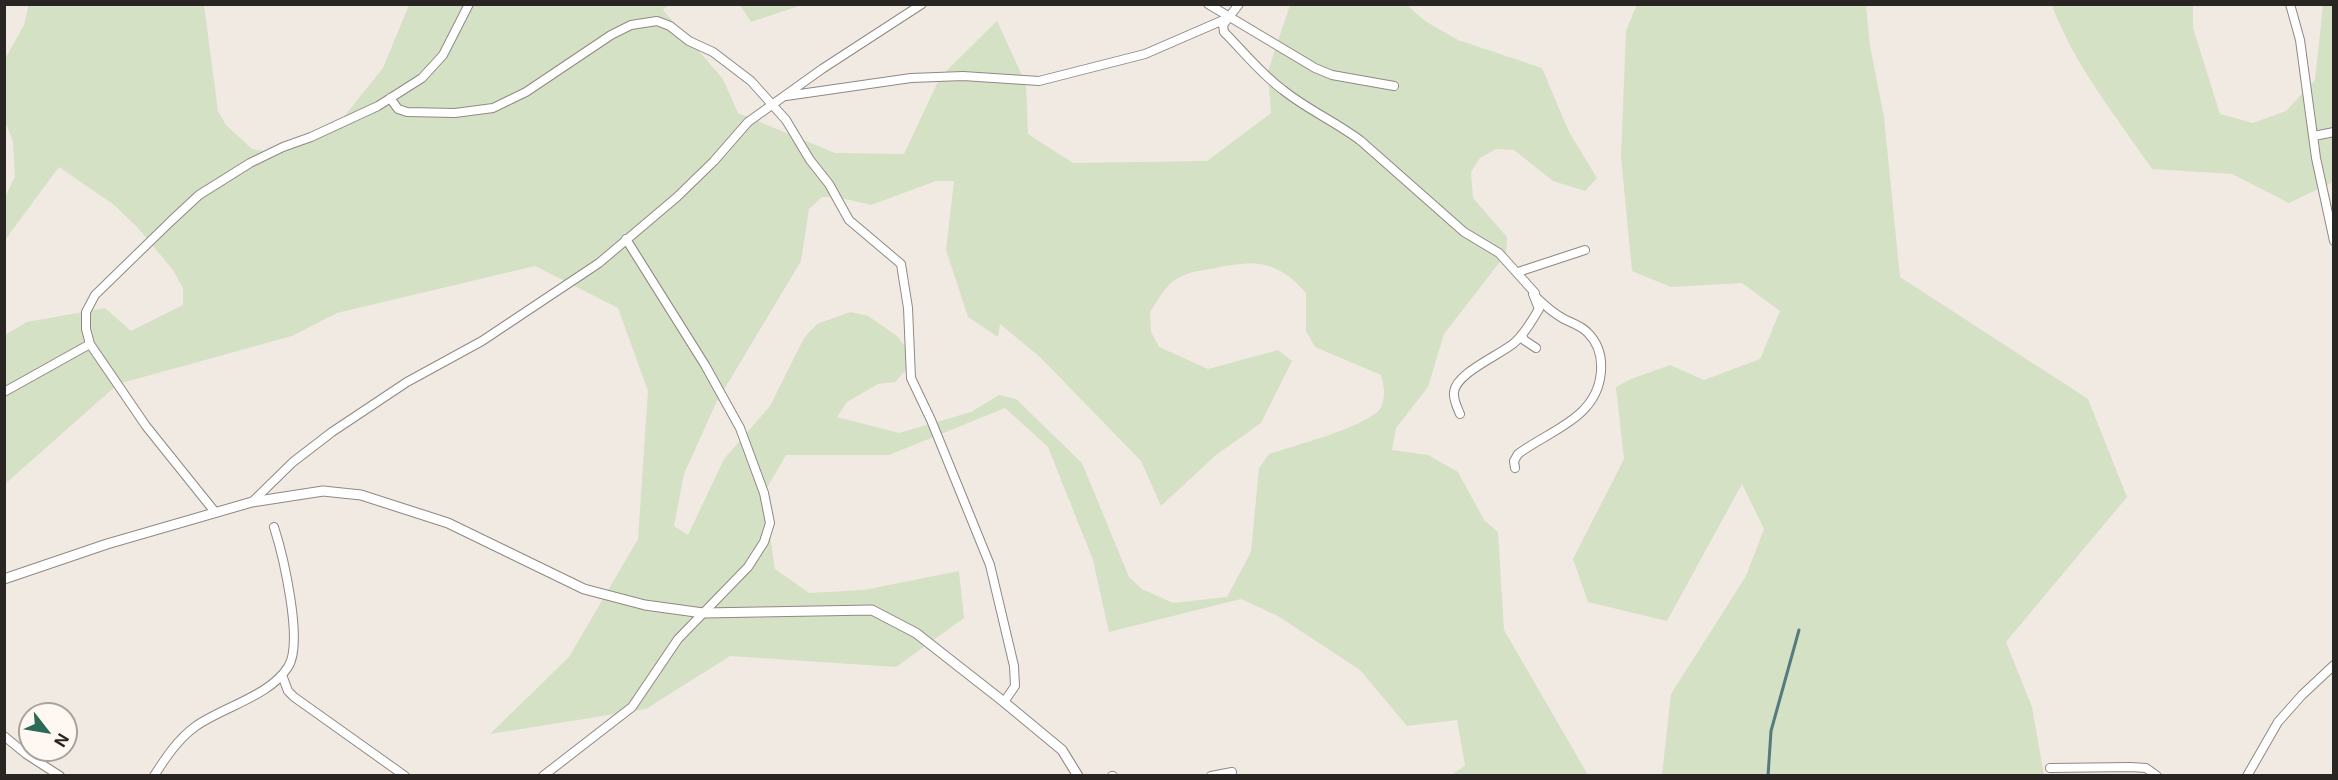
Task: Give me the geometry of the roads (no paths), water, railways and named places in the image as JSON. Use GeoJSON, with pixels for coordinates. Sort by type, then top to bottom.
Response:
{"type":"FeatureCollection","features":[{"type":"Feature","properties":{"kind":"street"},"geometry":{"type":"LineString","coordinates":[[214,512],[146,426],[90,344],[86,329],[86,312],[95,294],[199,195],[258,159],[359,115],[422,78],[433,67],[452,40],[469,4]]}},
{"type":"Feature","properties":{"kind":"street"},"geometry":{"type":"LineString","coordinates":[[252,502],[293,462],[332,432],[407,382],[482,341],[599,263],[677,197],[714,161],[748,122],[782,96],[922,4]]}},
{"type":"Feature","properties":{"kind":"street"},"geometry":{"type":"LineString","coordinates":[[1208,4],[1315,68],[1332,75],[1394,87]]}},
{"type":"Feature","properties":{"kind":"street"},"geometry":{"type":"LineString","coordinates":[[1239,4],[1223,25],[1224,32],[1283,90],[1352,135],[1449,220],[1498,253],[1535,293],[1533,294],[1539,309],[1522,335],[1456,384],[1453,393],[1460,414]]}},
{"type":"Feature","properties":{"kind":"street"},"geometry":{"type":"LineString","coordinates":[[2290,4],[2300,40],[2316,158],[2334,242]]}},
{"type":"Feature","properties":{"kind":"street"},"geometry":{"type":"LineString","coordinates":[[782,96],[911,78],[963,76],[1039,81],[1145,54],[1228,18]]}},
{"type":"Feature","properties":{"kind":"street"},"geometry":{"type":"LineString","coordinates":[[390,98],[398,109],[407,112],[454,113],[493,108],[526,92],[591,46],[611,35],[631,26],[657,21],[670,26],[689,41],[713,52],[751,81],[786,120],[810,160],[829,184],[849,220],[901,264],[908,308],[911,378],[931,420],[990,565],[1001,610],[1014,666],[1015,686],[1004,702]]}},
{"type":"Feature","properties":{"kind":"street"},"geometry":{"type":"LineString","coordinates":[[2314,136],[2334,132]]}},
{"type":"Feature","properties":{"kind":"street"},"geometry":{"type":"LineString","coordinates":[[543,776],[632,707],[678,639],[748,567],[764,542],[770,523],[764,493],[740,428],[705,365],[626,239]]}},
{"type":"Feature","properties":{"kind":"street"},"geometry":{"type":"LineString","coordinates":[[1518,272],[1584,250]]}},
{"type":"Feature","properties":{"kind":"street"},"geometry":{"type":"LineString","coordinates":[[1515,468],[1514,461],[1518,454],[1584,411],[1594,400],[1601,375],[1602,361],[1587,331],[1554,313],[1533,294]]}},
{"type":"Feature","properties":{"kind":"street"},"geometry":{"type":"LineString","coordinates":[[1522,335],[1524,340],[1536,348]]}},
{"type":"Feature","properties":{"kind":"street"},"geometry":{"type":"LineString","coordinates":[[4,392],[90,344]]}},
{"type":"Feature","properties":{"kind":"street"},"geometry":{"type":"LineString","coordinates":[[4,579],[107,544],[252,502],[322,491],[361,495],[448,523],[584,589],[645,605],[703,613],[872,610],[916,633],[1004,702],[1062,750],[1078,776]]}},
{"type":"Feature","properties":{"kind":"street"},"geometry":{"type":"LineString","coordinates":[[154,776],[178,742],[197,726],[272,684],[282,675],[293,656],[294,630],[282,555],[274,527]]}},
{"type":"Feature","properties":{"kind":"street"},"geometry":{"type":"LineString","coordinates":[[2247,776],[2278,722],[2310,686],[2334,665]]}},
{"type":"Feature","properties":{"kind":"street"},"geometry":{"type":"LineString","coordinates":[[282,675],[288,691],[294,697],[405,776]]}},
{"type":"Feature","properties":{"kind":"street"},"geometry":{"type":"LineString","coordinates":[[4,736],[26,754],[60,776]]}},
{"type":"Feature","properties":{"kind":"street"},"geometry":{"type":"LineString","coordinates":[[2050,768],[2146,768],[2157,776]]}},
{"type":"Feature","properties":{"kind":"street"},"geometry":{"type":"LineString","coordinates":[[1211,776],[1232,772]]}},
{"type":"Feature","properties":{"kind":"waterway"},"geometry":{"type":"LineString","coordinates":[[1768,776],[1771,731],[1799,630]]}}]}
